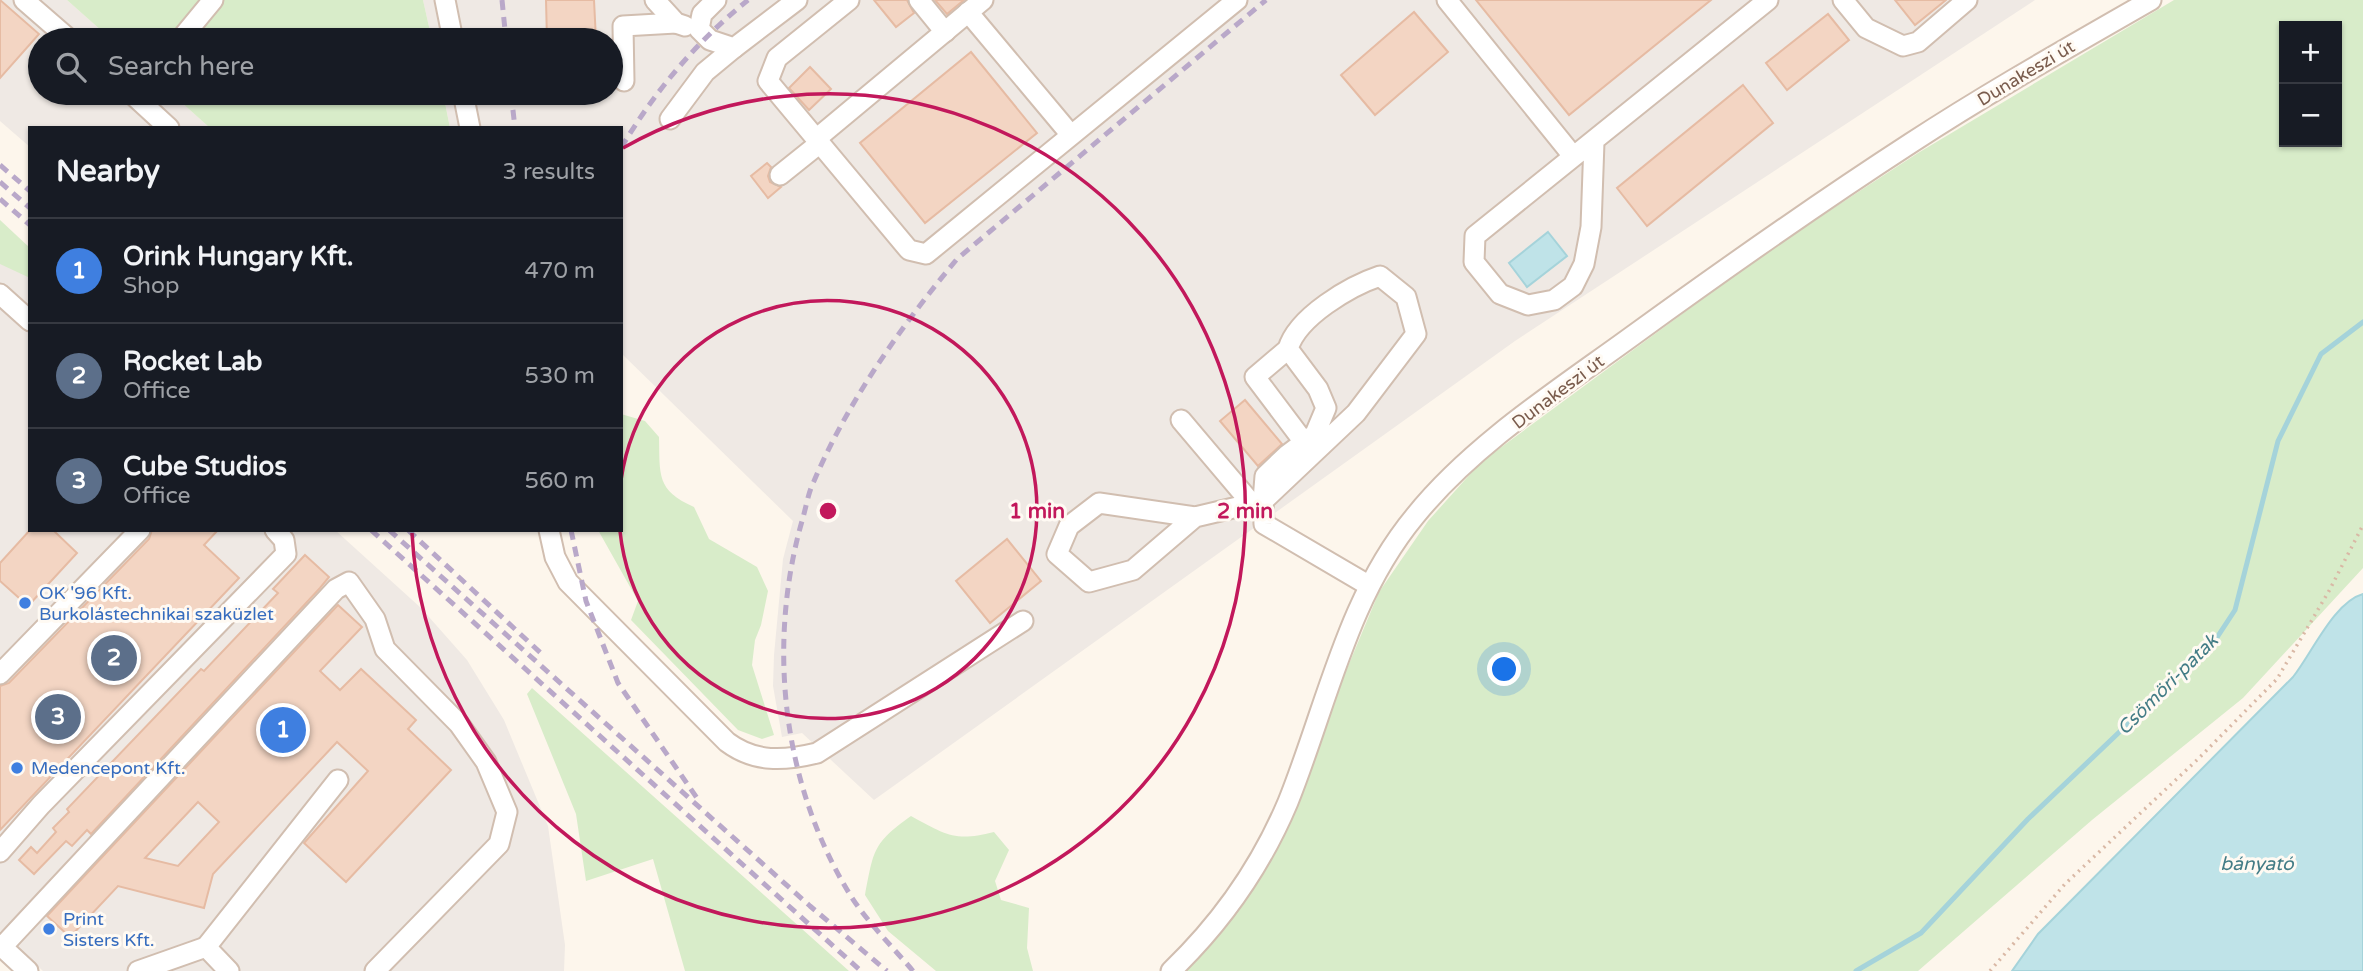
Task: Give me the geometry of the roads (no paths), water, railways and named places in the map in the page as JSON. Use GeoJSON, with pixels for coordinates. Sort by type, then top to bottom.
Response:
{"type":"FeatureCollection","features":[{"type":"Feature","properties":{"kind":"street"},"geometry":{"type":"LineString","coordinates":[[24,0],[57,28]]}},
{"type":"Feature","properties":{"kind":"street"},"geometry":{"type":"LineString","coordinates":[[190,28],[213,0]]}},
{"type":"Feature","properties":{"kind":"street"},"geometry":{"type":"LineString","coordinates":[[445,0],[451,28]]}},
{"type":"Feature","properties":{"kind":"street"},"geometry":{"type":"LineString","coordinates":[[655,0],[676,23]]}},
{"type":"Feature","properties":{"kind":"street"},"geometry":{"type":"LineString","coordinates":[[699,29],[702,14],[716,0]]}},
{"type":"Feature","properties":{"kind":"street"},"geometry":{"type":"LineString","coordinates":[[670,119],[705,72],[797,0]]}},
{"type":"Feature","properties":{"kind":"street"},"geometry":{"type":"LineString","coordinates":[[849,0],[777,58],[768,81],[909,250],[926,254],[1237,0]]}},
{"type":"Feature","properties":{"kind":"street"},"geometry":{"type":"LineString","coordinates":[[919,0],[945,32]]}},
{"type":"Feature","properties":{"kind":"street"},"geometry":{"type":"LineString","coordinates":[[1447,0],[1573,156]]}},
{"type":"Feature","properties":{"kind":"street"},"geometry":{"type":"LineString","coordinates":[[1594,142],[1591,227],[1584,264],[1573,286],[1554,300],[1528,305],[1500,294],[1474,262],[1475,236],[1768,0]]}},
{"type":"Feature","properties":{"kind":"street"},"geometry":{"type":"LineString","coordinates":[[1843,0],[1866,28],[1903,46],[1918,42],[1967,0]]}},
{"type":"Feature","properties":{"kind":"street","name":"Dunakeszi út"},"geometry":{"type":"LineString","coordinates":[[1171,971],[1206,938],[1255,868],[1287,802],[1331,677],[1368,585],[1415,516],[1472,459],[1534,408],[1766,239],[1903,148],[2151,0]]}},
{"type":"Feature","properties":{"kind":"street"},"geometry":{"type":"LineString","coordinates":[[780,176],[976,6],[1071,135]]}},
{"type":"Feature","properties":{"kind":"street"},"geometry":{"type":"LineString","coordinates":[[624,80],[623,26],[676,23],[699,29],[710,40],[734,48]]}},
{"type":"Feature","properties":{"kind":"street"},"geometry":{"type":"LineString","coordinates":[[145,105],[167,126]]}},
{"type":"Feature","properties":{"kind":"street"},"geometry":{"type":"LineString","coordinates":[[465,105],[470,126]]}},
{"type":"Feature","properties":{"kind":"street"},"geometry":{"type":"LineString","coordinates":[[1195,517],[1133,570],[1088,582],[1057,554],[1069,526],[1099,503],[1195,517],[1258,502],[1356,413],[1416,334],[1406,297],[1380,276],[1351,286],[1292,334],[1288,349],[1255,377],[1304,442]]}},
{"type":"Feature","properties":{"kind":"street"},"geometry":{"type":"LineString","coordinates":[[0,295],[28,319]]}},
{"type":"Feature","properties":{"kind":"street"},"geometry":{"type":"LineString","coordinates":[[1258,502],[1265,476],[1315,434],[1325,408],[1318,389],[1288,349]]}},
{"type":"Feature","properties":{"kind":"street"},"geometry":{"type":"LineString","coordinates":[[1181,421],[1258,502],[1264,524],[1368,585]]}},
{"type":"Feature","properties":{"kind":"street"},"geometry":{"type":"LineString","coordinates":[[0,674],[138,532]]}},
{"type":"Feature","properties":{"kind":"street"},"geometry":{"type":"LineString","coordinates":[[0,852],[41,804],[286,554],[284,540],[277,532]]}},
{"type":"Feature","properties":{"kind":"street"},"geometry":{"type":"LineString","coordinates":[[549,532],[555,557],[568,582],[743,755],[794,759],[817,753],[1023,621]]}},
{"type":"Feature","properties":{"kind":"street"},"geometry":{"type":"LineString","coordinates":[[10,959],[336,589],[349,582],[375,619],[385,649],[459,724],[486,762],[507,812],[499,844],[375,971]]}},
{"type":"Feature","properties":{"kind":"street"},"geometry":{"type":"LineString","coordinates":[[138,971],[206,947],[338,780]]}},
{"type":"Feature","properties":{"kind":"street"},"geometry":{"type":"LineString","coordinates":[[206,947],[229,971]]}},
{"type":"Feature","properties":{"kind":"water"},"geometry":{"type":"Polygon","coordinates":[[[1548,232],[1567,256],[1527,287],[1509,263],[1548,232]]]}},
{"type":"Feature","properties":{"kind":"water","name":"bányató"},"geometry":{"type":"Polygon","coordinates":[[[2363,594],[2363,971],[2012,971],[2038,934],[2293,677],[2342,607],[2363,594]]]}},
{"type":"Feature","properties":{"kind":"waterway","name":"Csömöri-patak"},"geometry":{"type":"LineString","coordinates":[[1856,971],[1921,933],[2028,819],[2214,642],[2235,610],[2278,441],[2321,354],[2363,322]]}},
{"type":"Feature","properties":{"kind":"railway"},"geometry":{"type":"LineString","coordinates":[[502,0],[505,28]]}},
{"type":"Feature","properties":{"kind":"railway"},"geometry":{"type":"LineString","coordinates":[[623,145],[678,68],[711,33],[748,0]]}},
{"type":"Feature","properties":{"kind":"railway"},"geometry":{"type":"LineString","coordinates":[[913,971],[849,893],[826,850],[808,806],[795,759],[787,712],[785,616],[791,568],[810,490],[860,393],[916,310],[957,259],[1266,0]]}},
{"type":"Feature","properties":{"kind":"railway"},"geometry":{"type":"LineString","coordinates":[[512,105],[515,126]]}},
{"type":"Feature","properties":{"kind":"railway"},"geometry":{"type":"LineString","coordinates":[[0,165],[28,189]]}},
{"type":"Feature","properties":{"kind":"railway"},"geometry":{"type":"LineString","coordinates":[[0,182],[28,206]]}},
{"type":"Feature","properties":{"kind":"railway"},"geometry":{"type":"LineString","coordinates":[[0,199],[28,223]]}},
{"type":"Feature","properties":{"kind":"railway"},"geometry":{"type":"LineString","coordinates":[[373,532],[861,971]]}},
{"type":"Feature","properties":{"kind":"railway"},"geometry":{"type":"LineString","coordinates":[[391,532],[810,906],[887,971]]}},
{"type":"Feature","properties":{"kind":"railway"},"geometry":{"type":"LineString","coordinates":[[410,532],[544,656]]}},
{"type":"Feature","properties":{"kind":"railway"},"geometry":{"type":"LineString","coordinates":[[571,532],[586,601],[618,683],[697,798]]}},
{"type":"Feature","properties":{"kind":"place","name":"OK '96 Kft. Burkolástechnikai szaküzlet"},"geometry":{"type":"Point","coordinates":[25,603]}},
{"type":"Feature","properties":{"kind":"place","name":"Rocket Lab"},"geometry":{"type":"Point","coordinates":[114,658]}},
{"type":"Feature","properties":{"kind":"place","name":"Cube Studios"},"geometry":{"type":"Point","coordinates":[58,717]}},
{"type":"Feature","properties":{"kind":"place","name":"Orink Hungary Kft."},"geometry":{"type":"Point","coordinates":[283,730]}},
{"type":"Feature","properties":{"kind":"place","name":"Medencepont Kft."},"geometry":{"type":"Point","coordinates":[17,768]}},
{"type":"Feature","properties":{"kind":"place","name":"Print Sisters Kft."},"geometry":{"type":"Point","coordinates":[49,929]}}]}
